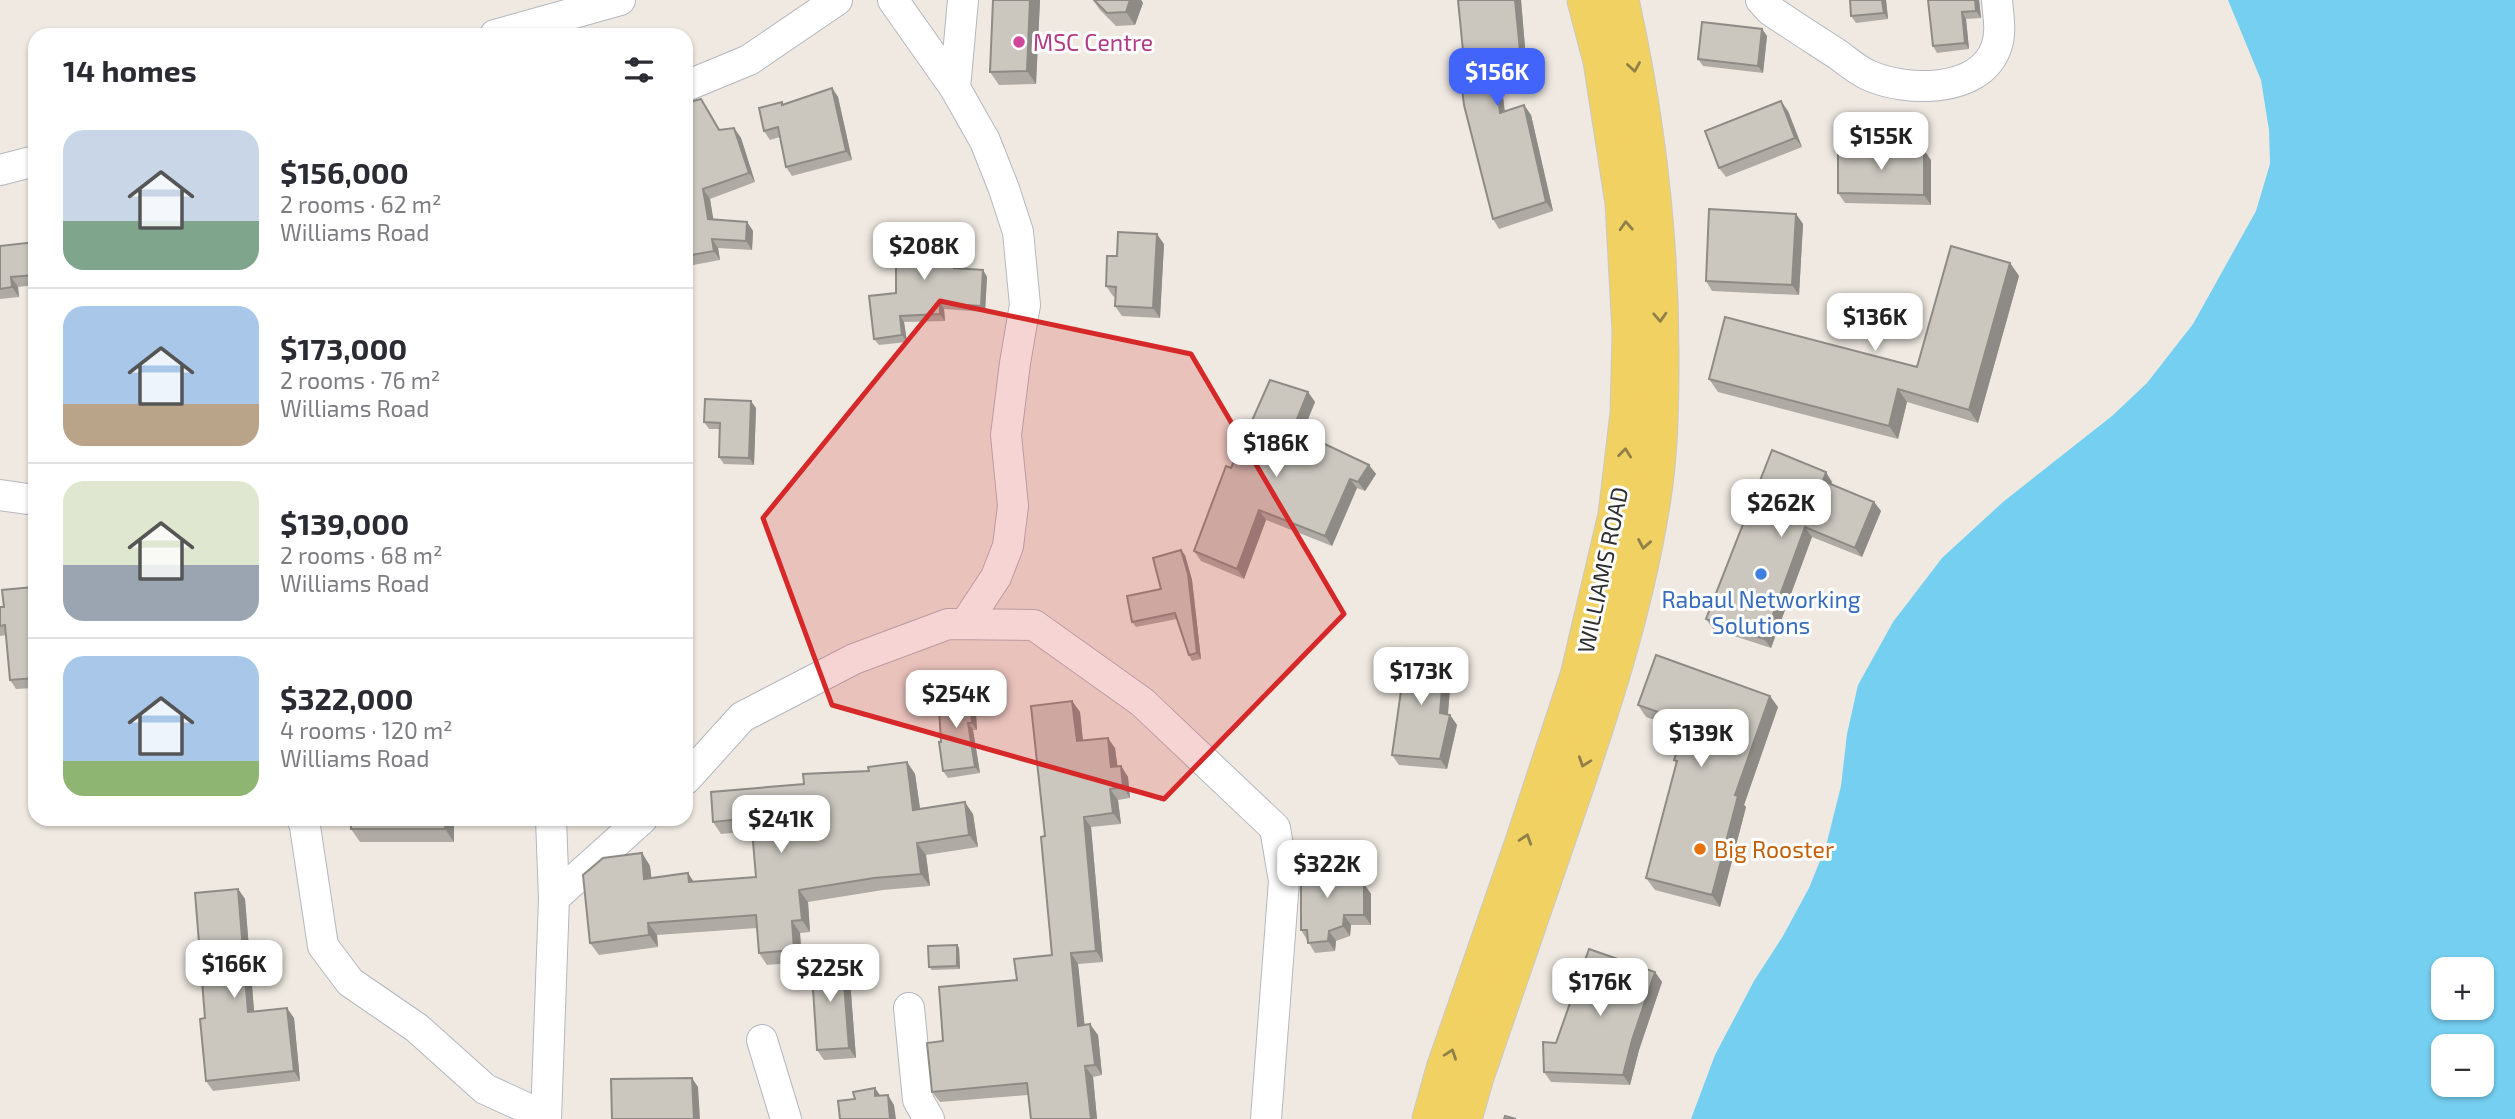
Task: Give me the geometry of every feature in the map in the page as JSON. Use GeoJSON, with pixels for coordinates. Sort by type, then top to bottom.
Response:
{"type":"FeatureCollection","features":[{"type":"Feature","properties":{"kind":"main road","name":"WILLIAMS ROAD"},"geometry":{"type":"LineString","coordinates":[[1431,1119],[1445,1069],[1524,845],[1579,676],[1617,515],[1629,413],[1631,332],[1625,203],[1602,61],[1586,0]]}},
{"type":"Feature","properties":{"kind":"main road","name":"WILLIAMS ROAD"},"geometry":{"type":"LineString","coordinates":[[1463,1119],[1475,1077],[1607,695],[1640,566],[1653,495],[1660,426],[1660,328],[1654,212],[1633,58],[1620,0]]}},
{"type":"Feature","properties":{"kind":"street"},"geometry":{"type":"LineString","coordinates":[[520,28],[620,0]]}},
{"type":"Feature","properties":{"kind":"street"},"geometry":{"type":"LineString","coordinates":[[693,83],[749,60],[837,0]]}},
{"type":"Feature","properties":{"kind":"street"},"geometry":{"type":"LineString","coordinates":[[893,0],[955,88],[985,141],[1018,232],[1025,305],[1014,363],[1006,435],[1013,506],[1008,546],[996,577],[964,624]]}},
{"type":"Feature","properties":{"kind":"street"},"geometry":{"type":"LineString","coordinates":[[955,88],[963,0]]}},
{"type":"Feature","properties":{"kind":"street"},"geometry":{"type":"LineString","coordinates":[[1761,0],[1770,10],[1868,75],[1917,86],[1951,84],[1964,80],[1987,63],[1998,40],[1997,0]]}},
{"type":"Feature","properties":{"kind":"street"},"geometry":{"type":"LineString","coordinates":[[0,170],[28,163]]}},
{"type":"Feature","properties":{"kind":"street"},"geometry":{"type":"LineString","coordinates":[[0,495],[28,499]]}},
{"type":"Feature","properties":{"kind":"street"},"geometry":{"type":"LineString","coordinates":[[693,771],[742,717],[854,659],[948,624],[1034,625],[1142,702],[1275,828],[1284,881],[1266,1119]]}},
{"type":"Feature","properties":{"kind":"street"},"geometry":{"type":"LineString","coordinates":[[305,826],[323,946],[350,982],[417,1028],[485,1089],[546,1118],[554,898],[551,826]]}},
{"type":"Feature","properties":{"kind":"street"},"geometry":{"type":"LineString","coordinates":[[554,898],[634,826]]}},
{"type":"Feature","properties":{"kind":"street"},"geometry":{"type":"LineString","coordinates":[[909,1008],[918,1100],[929,1119]]}},
{"type":"Feature","properties":{"kind":"street"},"geometry":{"type":"LineString","coordinates":[[762,1040],[786,1119]]}},
{"type":"Feature","properties":{"kind":"highlighted area"},"geometry":{"type":"Polygon","coordinates":[[[940,301],[1191,354],[1344,614],[1164,799],[832,705],[763,518],[940,301]]]}},
{"type":"Feature","properties":{"kind":"water"},"geometry":{"type":"Polygon","coordinates":[[[2228,0],[2515,0],[2515,1119],[1691,1119],[1715,1055],[1754,981],[1809,888],[1826,846],[1841,786],[1847,734],[1858,685],[1893,622],[1942,558],[2003,502],[2112,416],[2147,383],[2193,324],[2256,211],[2270,164],[2269,130],[2261,80],[2228,0]]]}},
{"type":"Feature","properties":{"kind":"building","name":"MSC Centre"},"geometry":{"type":"Polygon","coordinates":[[[993,0],[1030,0],[1027,71],[990,72],[993,0]]]}},
{"type":"Feature","properties":{"kind":"building"},"geometry":{"type":"Polygon","coordinates":[[[1094,0],[1130,0],[1126,12],[1107,13],[1094,0]]]}},
{"type":"Feature","properties":{"kind":"building"},"geometry":{"type":"Polygon","coordinates":[[[1458,0],[1515,0],[1521,61],[1494,64],[1500,113],[1524,105],[1546,202],[1493,219],[1464,105],[1460,71],[1465,71],[1458,0]]]}},
{"type":"Feature","properties":{"kind":"building"},"geometry":{"type":"Polygon","coordinates":[[[1850,0],[1882,0],[1884,13],[1851,16],[1850,0]]]}},
{"type":"Feature","properties":{"kind":"building"},"geometry":{"type":"Polygon","coordinates":[[[1928,0],[1975,0],[1976,11],[1962,12],[1965,43],[1933,46],[1928,0]]]}},
{"type":"Feature","properties":{"kind":"building"},"geometry":{"type":"Polygon","coordinates":[[[1702,22],[1762,29],[1758,66],[1698,59],[1702,22]]]}},
{"type":"Feature","properties":{"kind":"building"},"geometry":{"type":"Polygon","coordinates":[[[832,88],[846,151],[786,167],[778,127],[764,131],[759,108],[782,102],[782,105],[832,88]]]}},
{"type":"Feature","properties":{"kind":"building"},"geometry":{"type":"Polygon","coordinates":[[[701,99],[719,130],[734,128],[749,173],[703,189],[708,219],[747,222],[746,241],[712,239],[714,251],[693,255],[693,101],[701,99]]]}},
{"type":"Feature","properties":{"kind":"building"},"geometry":{"type":"Polygon","coordinates":[[[1781,101],[1795,138],[1719,168],[1705,131],[1781,101]]]}},
{"type":"Feature","properties":{"kind":"building"},"geometry":{"type":"Polygon","coordinates":[[[1838,149],[1924,150],[1924,195],[1838,193],[1838,149]]]}},
{"type":"Feature","properties":{"kind":"building"},"geometry":{"type":"Polygon","coordinates":[[[1709,209],[1796,214],[1792,285],[1706,281],[1709,209]]]}},
{"type":"Feature","properties":{"kind":"building"},"geometry":{"type":"Polygon","coordinates":[[[896,232],[955,232],[954,268],[983,270],[981,306],[940,303],[940,314],[900,316],[902,335],[874,339],[869,296],[896,293],[896,232]]]}},
{"type":"Feature","properties":{"kind":"building"},"geometry":{"type":"Polygon","coordinates":[[[1118,232],[1157,234],[1153,308],[1115,306],[1116,287],[1106,286],[1107,256],[1117,256],[1118,232]]]}},
{"type":"Feature","properties":{"kind":"building"},"geometry":{"type":"Polygon","coordinates":[[[28,243],[28,276],[11,277],[12,287],[0,289],[0,246],[28,243]]]}},
{"type":"Feature","properties":{"kind":"building"},"geometry":{"type":"Polygon","coordinates":[[[1951,246],[2010,263],[1969,410],[1898,389],[1889,426],[1709,379],[1725,317],[1917,367],[1951,246]]]}},
{"type":"Feature","properties":{"kind":"building"},"geometry":{"type":"Polygon","coordinates":[[[1270,380],[1308,392],[1293,429],[1369,465],[1358,482],[1350,479],[1325,536],[1259,510],[1237,569],[1194,551],[1226,466],[1231,468],[1270,380]]]}},
{"type":"Feature","properties":{"kind":"building"},"geometry":{"type":"Polygon","coordinates":[[[705,399],[751,401],[749,458],[719,457],[720,423],[704,422],[705,399]]]}},
{"type":"Feature","properties":{"kind":"building"},"geometry":{"type":"Polygon","coordinates":[[[1772,450],[1826,472],[1823,481],[1874,502],[1855,548],[1805,527],[1764,639],[1706,619],[1772,450]]]}},
{"type":"Feature","properties":{"kind":"building"},"geometry":{"type":"Polygon","coordinates":[[[1181,550],[1188,574],[1197,653],[1189,655],[1175,613],[1132,622],[1127,596],[1161,589],[1153,558],[1181,550]]]}},
{"type":"Feature","properties":{"kind":"building"},"geometry":{"type":"Polygon","coordinates":[[[28,587],[28,679],[10,680],[5,625],[0,626],[0,607],[4,607],[2,590],[28,587]]]}},
{"type":"Feature","properties":{"kind":"building"},"geometry":{"type":"Polygon","coordinates":[[[1407,648],[1445,655],[1440,713],[1450,715],[1440,759],[1392,755],[1407,648]]]}},
{"type":"Feature","properties":{"kind":"building"},"geometry":{"type":"Polygon","coordinates":[[[1656,655],[1770,696],[1735,795],[1738,796],[1712,895],[1646,878],[1677,761],[1674,760],[1687,722],[1638,705],[1656,655]]]}},
{"type":"Feature","properties":{"kind":"building"},"geometry":{"type":"Polygon","coordinates":[[[970,689],[972,723],[968,723],[975,767],[943,771],[939,742],[938,691],[970,689]]]}},
{"type":"Feature","properties":{"kind":"building"},"geometry":{"type":"Polygon","coordinates":[[[1072,701],[1077,741],[1108,738],[1111,767],[1121,766],[1123,787],[1110,789],[1113,813],[1084,817],[1096,951],[1071,953],[1078,1026],[1090,1024],[1095,1065],[1085,1066],[1091,1119],[1031,1119],[1027,1083],[932,1092],[927,1043],[943,1041],[939,987],[1017,980],[1014,959],[1052,955],[1041,837],[1045,836],[1031,706],[1072,701]]]}},
{"type":"Feature","properties":{"kind":"building"},"geometry":{"type":"Polygon","coordinates":[[[907,762],[913,810],[965,802],[969,835],[917,843],[921,874],[874,878],[799,890],[802,920],[792,921],[794,950],[759,953],[756,915],[648,923],[649,935],[590,943],[583,875],[603,858],[642,853],[644,879],[688,873],[689,882],[756,877],[751,818],[713,822],[711,792],[804,784],[803,774],[869,771],[868,767],[907,762]]]}},
{"type":"Feature","properties":{"kind":"building"},"geometry":{"type":"Polygon","coordinates":[[[351,826],[445,826],[445,829],[351,829],[351,826]]]}},
{"type":"Feature","properties":{"kind":"building"},"geometry":{"type":"Polygon","coordinates":[[[1301,863],[1346,865],[1346,884],[1364,884],[1364,915],[1344,915],[1343,926],[1329,931],[1328,941],[1308,943],[1307,930],[1301,930],[1301,863]]]}},
{"type":"Feature","properties":{"kind":"building"},"geometry":{"type":"Polygon","coordinates":[[[238,889],[248,1012],[287,1008],[294,1071],[206,1081],[200,1019],[205,1018],[195,893],[238,889]]]}},
{"type":"Feature","properties":{"kind":"building"},"geometry":{"type":"Polygon","coordinates":[[[957,945],[957,966],[929,967],[928,946],[957,945]]]}},
{"type":"Feature","properties":{"kind":"building"},"geometry":{"type":"Polygon","coordinates":[[[1589,949],[1655,972],[1623,1075],[1544,1072],[1543,1042],[1556,1043],[1589,949]]]}},
{"type":"Feature","properties":{"kind":"building"},"geometry":{"type":"Polygon","coordinates":[[[842,957],[849,1048],[817,1050],[811,958],[842,957]]]}},
{"type":"Feature","properties":{"kind":"building"},"geometry":{"type":"Polygon","coordinates":[[[692,1078],[694,1119],[612,1119],[611,1079],[692,1078]]]}},
{"type":"Feature","properties":{"kind":"building"},"geometry":{"type":"Polygon","coordinates":[[[875,1088],[875,1096],[888,1095],[890,1119],[840,1119],[838,1101],[855,1099],[853,1092],[875,1088]]]}},
{"type":"Feature","properties":{"kind":"place","name":"MSC Centre"},"geometry":{"type":"Point","coordinates":[1019,42]}},
{"type":"Feature","properties":{"kind":"place","name":"Rabaul Networking Solutions"},"geometry":{"type":"Point","coordinates":[1761,574]}},
{"type":"Feature","properties":{"kind":"place","name":"Big Rooster"},"geometry":{"type":"Point","coordinates":[1700,849]}}]}
